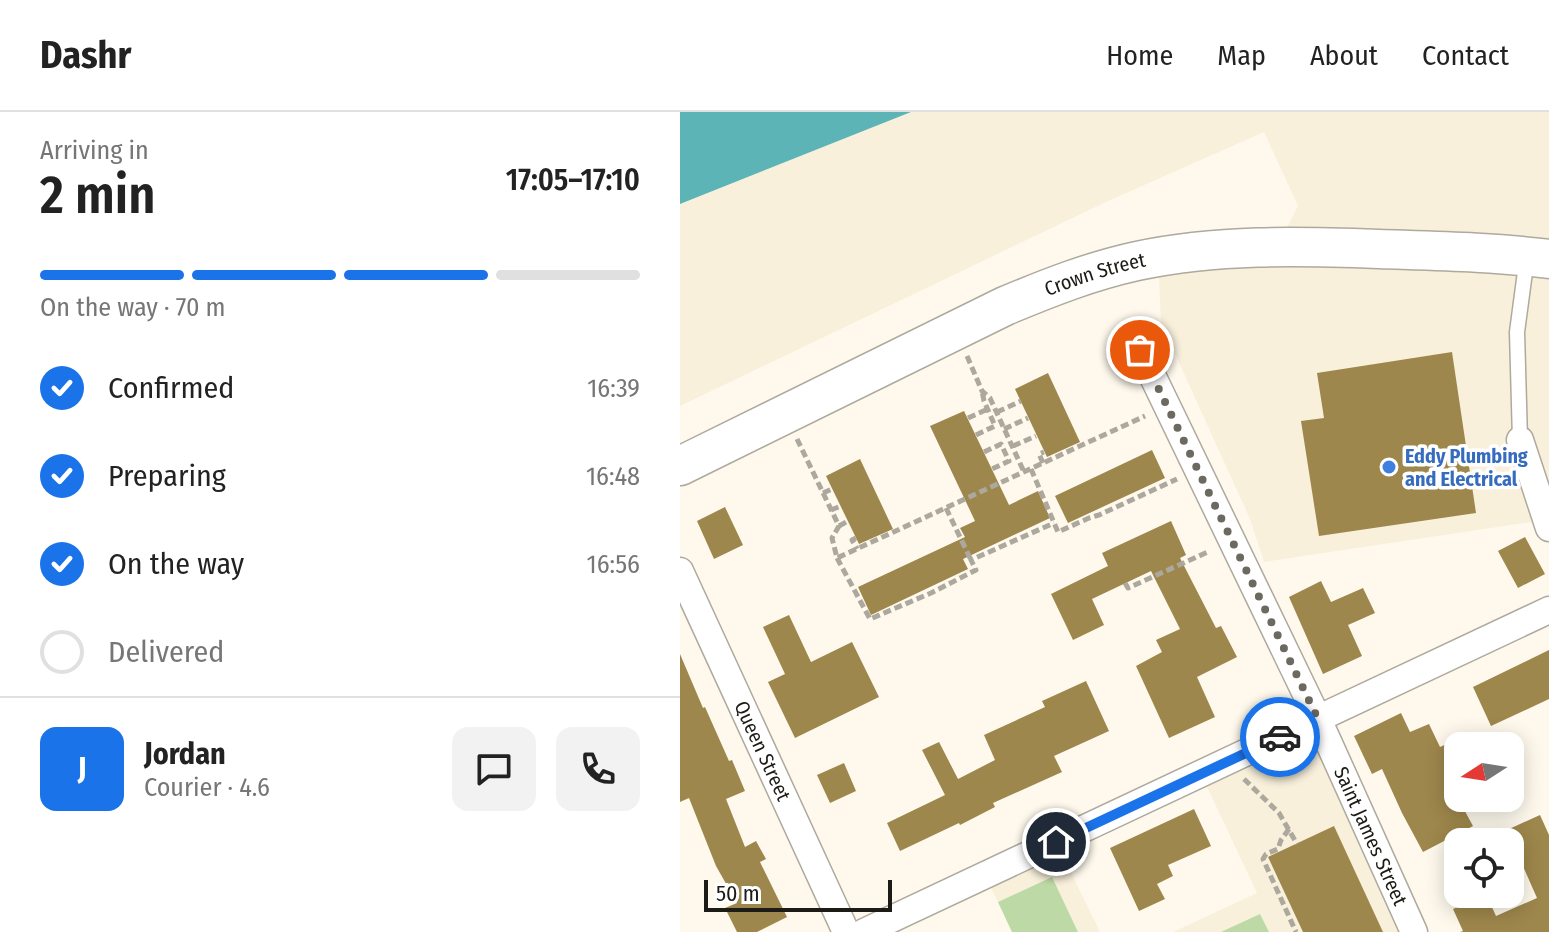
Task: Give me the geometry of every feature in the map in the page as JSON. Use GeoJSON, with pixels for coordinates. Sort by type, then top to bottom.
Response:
{"type":"FeatureCollection","features":[{"type":"Feature","properties":{"kind":"main road","name":"Crown Street"},"geometry":{"type":"LineString","coordinates":[[680,466],[1005,306],[1092,272],[1135,261],[1196,251],[1278,247],[1420,250],[1538,257]]}},
{"type":"Feature","properties":{"kind":"street","name":"Saint James Street"},"geometry":{"type":"LineString","coordinates":[[1140,350],[1318,719],[1414,932]]}},
{"type":"Feature","properties":{"kind":"street"},"geometry":{"type":"LineString","coordinates":[[1520,440],[1549,528]]}},
{"type":"Feature","properties":{"kind":"street","name":"Queen Street"},"geometry":{"type":"LineString","coordinates":[[680,571],[846,932]]}},
{"type":"Feature","properties":{"kind":"street"},"geometry":{"type":"LineString","coordinates":[[864,932],[1549,610]]}},
{"type":"Feature","properties":{"kind":"lane"},"geometry":{"type":"LineString","coordinates":[[1520,440],[1517,332],[1538,257]]}},
{"type":"Feature","properties":{"kind":"path"},"geometry":{"type":"LineString","coordinates":[[970,362],[995,426],[976,435]]}},
{"type":"Feature","properties":{"kind":"path"},"geometry":{"type":"LineString","coordinates":[[982,391],[990,398],[1058,532],[1198,469]]}},
{"type":"Feature","properties":{"kind":"path"},"geometry":{"type":"LineString","coordinates":[[997,412],[1021,401]]}},
{"type":"Feature","properties":{"kind":"path"},"geometry":{"type":"LineString","coordinates":[[837,558],[1167,406]]}},
{"type":"Feature","properties":{"kind":"path"},"geometry":{"type":"LineString","coordinates":[[968,418],[988,409]]}},
{"type":"Feature","properties":{"kind":"path"},"geometry":{"type":"LineString","coordinates":[[1004,429],[1028,418]]}},
{"type":"Feature","properties":{"kind":"path"},"geometry":{"type":"LineString","coordinates":[[1005,453],[1036,436]]}},
{"type":"Feature","properties":{"kind":"path"},"geometry":{"type":"LineString","coordinates":[[984,452],[1001,444],[1009,461],[992,469]]}},
{"type":"Feature","properties":{"kind":"path"},"geometry":{"type":"LineString","coordinates":[[802,450],[839,526]]}},
{"type":"Feature","properties":{"kind":"path"},"geometry":{"type":"LineString","coordinates":[[1043,463],[1039,454],[1044,452]]}},
{"type":"Feature","properties":{"kind":"path"},"geometry":{"type":"LineString","coordinates":[[823,493],[832,489]]}},
{"type":"Feature","properties":{"kind":"path"},"geometry":{"type":"LineString","coordinates":[[831,510],[841,506]]}},
{"type":"Feature","properties":{"kind":"path"},"geometry":{"type":"LineString","coordinates":[[848,521],[839,526],[832,538],[837,558],[870,619],[976,570],[975,557],[946,508]]}},
{"type":"Feature","properties":{"kind":"path"},"geometry":{"type":"LineString","coordinates":[[975,557],[1054,523]]}},
{"type":"Feature","properties":{"kind":"path"},"geometry":{"type":"LineString","coordinates":[[856,538],[852,540],[857,549]]}},
{"type":"Feature","properties":{"kind":"path"},"geometry":{"type":"LineString","coordinates":[[1125,583],[1128,588],[1160,570],[1213,550]]}},
{"type":"Feature","properties":{"kind":"path"},"geometry":{"type":"LineString","coordinates":[[1226,762],[1279,813],[1297,844]]}},
{"type":"Feature","properties":{"kind":"path"},"geometry":{"type":"LineString","coordinates":[[1289,829],[1278,849],[1266,854],[1263,859],[1296,932]]}},
{"type":"Feature","properties":{"kind":"shaded area"},"geometry":{"type":"Polygon","coordinates":[[[911,112],[1549,112],[1549,528],[1545,520],[1264,562],[1250,519],[1161,323],[1158,257],[1278,246],[1298,206],[1264,132],[1108,201],[680,406],[680,204],[911,112]]]}},
{"type":"Feature","properties":{"kind":"shaded area"},"geometry":{"type":"Polygon","coordinates":[[[1318,719],[1414,932],[1173,932],[1257,893],[1201,774],[1318,719]]]}},
{"type":"Feature","properties":{"kind":"shaded area"},"geometry":{"type":"Polygon","coordinates":[[[1056,842],[1100,932],[1012,932],[985,875],[1056,842]]]}},
{"type":"Feature","properties":{"kind":"green space"},"geometry":{"type":"Polygon","coordinates":[[[1052,877],[1078,932],[1012,932],[998,902],[1052,877]]]}},
{"type":"Feature","properties":{"kind":"green space"},"geometry":{"type":"Polygon","coordinates":[[[1260,914],[1269,932],[1221,932],[1260,914]]]}},
{"type":"Feature","properties":{"kind":"water"},"geometry":{"type":"Polygon","coordinates":[[[680,112],[911,112],[680,204],[680,112]]]}},
{"type":"Feature","properties":{"kind":"building","name":"Eddy Plumbing and Electrical"},"geometry":{"type":"Polygon","coordinates":[[[1452,352],[1476,513],[1319,536],[1301,421],[1324,418],[1317,373],[1452,352]]]}},
{"type":"Feature","properties":{"kind":"building"},"geometry":{"type":"Polygon","coordinates":[[[1048,373],[1080,442],[1047,457],[1015,389],[1048,373]]]}},
{"type":"Feature","properties":{"kind":"building"},"geometry":{"type":"Polygon","coordinates":[[[964,411],[1009,505],[1038,491],[1050,518],[963,559],[968,569],[871,615],[858,587],[965,537],[960,528],[975,521],[930,426],[964,411]]]}},
{"type":"Feature","properties":{"kind":"building"},"geometry":{"type":"Polygon","coordinates":[[[1152,450],[1165,478],[1068,523],[1055,496],[1152,450]]]}},
{"type":"Feature","properties":{"kind":"building"},"geometry":{"type":"Polygon","coordinates":[[[860,459],[893,529],[859,544],[826,476],[860,459]]]}},
{"type":"Feature","properties":{"kind":"building"},"geometry":{"type":"Polygon","coordinates":[[[725,507],[743,545],[714,559],[697,521],[725,507]]]}},
{"type":"Feature","properties":{"kind":"building"},"geometry":{"type":"Polygon","coordinates":[[[1171,521],[1186,555],[1180,558],[1216,628],[1221,626],[1237,657],[1197,677],[1215,717],[1169,738],[1136,666],[1162,652],[1156,640],[1180,629],[1151,571],[1092,599],[1104,625],[1073,640],[1051,594],[1108,566],[1102,553],[1171,521]]]}},
{"type":"Feature","properties":{"kind":"building"},"geometry":{"type":"Polygon","coordinates":[[[1525,537],[1545,574],[1518,588],[1498,551],[1525,537]]]}},
{"type":"Feature","properties":{"kind":"building"},"geometry":{"type":"Polygon","coordinates":[[[1321,581],[1331,602],[1363,588],[1375,613],[1348,625],[1362,656],[1323,674],[1289,597],[1321,581]]]}},
{"type":"Feature","properties":{"kind":"building"},"geometry":{"type":"Polygon","coordinates":[[[789,615],[811,662],[852,642],[879,697],[795,738],[768,682],[785,674],[763,627],[789,615]]]}},
{"type":"Feature","properties":{"kind":"building"},"geometry":{"type":"Polygon","coordinates":[[[1549,650],[1549,699],[1491,726],[1473,687],[1549,650]]]}},
{"type":"Feature","properties":{"kind":"building"},"geometry":{"type":"Polygon","coordinates":[[[680,654],[745,791],[726,799],[745,847],[756,841],[766,859],[760,862],[787,917],[757,932],[737,932],[725,908],[737,903],[716,866],[689,798],[680,802],[680,654]]]}},
{"type":"Feature","properties":{"kind":"building"},"geometry":{"type":"Polygon","coordinates":[[[1086,681],[1109,731],[1054,756],[1062,772],[993,803],[995,807],[960,825],[900,851],[887,823],[945,795],[922,750],[939,742],[958,779],[995,760],[984,735],[1045,707],[1042,701],[1086,681]]]}},
{"type":"Feature","properties":{"kind":"building"},"geometry":{"type":"Polygon","coordinates":[[[1401,713],[1410,732],[1429,724],[1440,747],[1444,745],[1444,812],[1465,812],[1473,826],[1444,828],[1444,841],[1423,852],[1382,769],[1372,774],[1354,736],[1401,713]]]}},
{"type":"Feature","properties":{"kind":"building"},"geometry":{"type":"Polygon","coordinates":[[[844,763],[856,791],[830,803],[817,775],[844,763]]]}},
{"type":"Feature","properties":{"kind":"building"},"geometry":{"type":"Polygon","coordinates":[[[1194,809],[1211,846],[1168,865],[1173,876],[1157,884],[1165,899],[1139,911],[1110,848],[1194,809]]]}},
{"type":"Feature","properties":{"kind":"building"},"geometry":{"type":"Polygon","coordinates":[[[1540,815],[1549,835],[1549,932],[1460,932],[1463,931],[1453,909],[1455,908],[1492,908],[1496,916],[1514,908],[1524,908],[1524,904],[1537,898],[1524,869],[1524,828],[1511,828],[1540,815]]]}},
{"type":"Feature","properties":{"kind":"building"},"geometry":{"type":"Polygon","coordinates":[[[1334,826],[1383,932],[1303,932],[1268,857],[1334,826]]]}},
{"type":"Feature","properties":{"kind":"way so far"},"geometry":{"type":"LineString","coordinates":[[1140,350],[1318,719],[1280,737]]}},
{"type":"Feature","properties":{"kind":"place","name":"Eddy Plumbing and Electrical"},"geometry":{"type":"Point","coordinates":[1389,467]}},
{"type":"Feature","properties":{"kind":"route"},"geometry":{"type":"LineString","coordinates":[[1056,842],[1280,737]]}}]}
